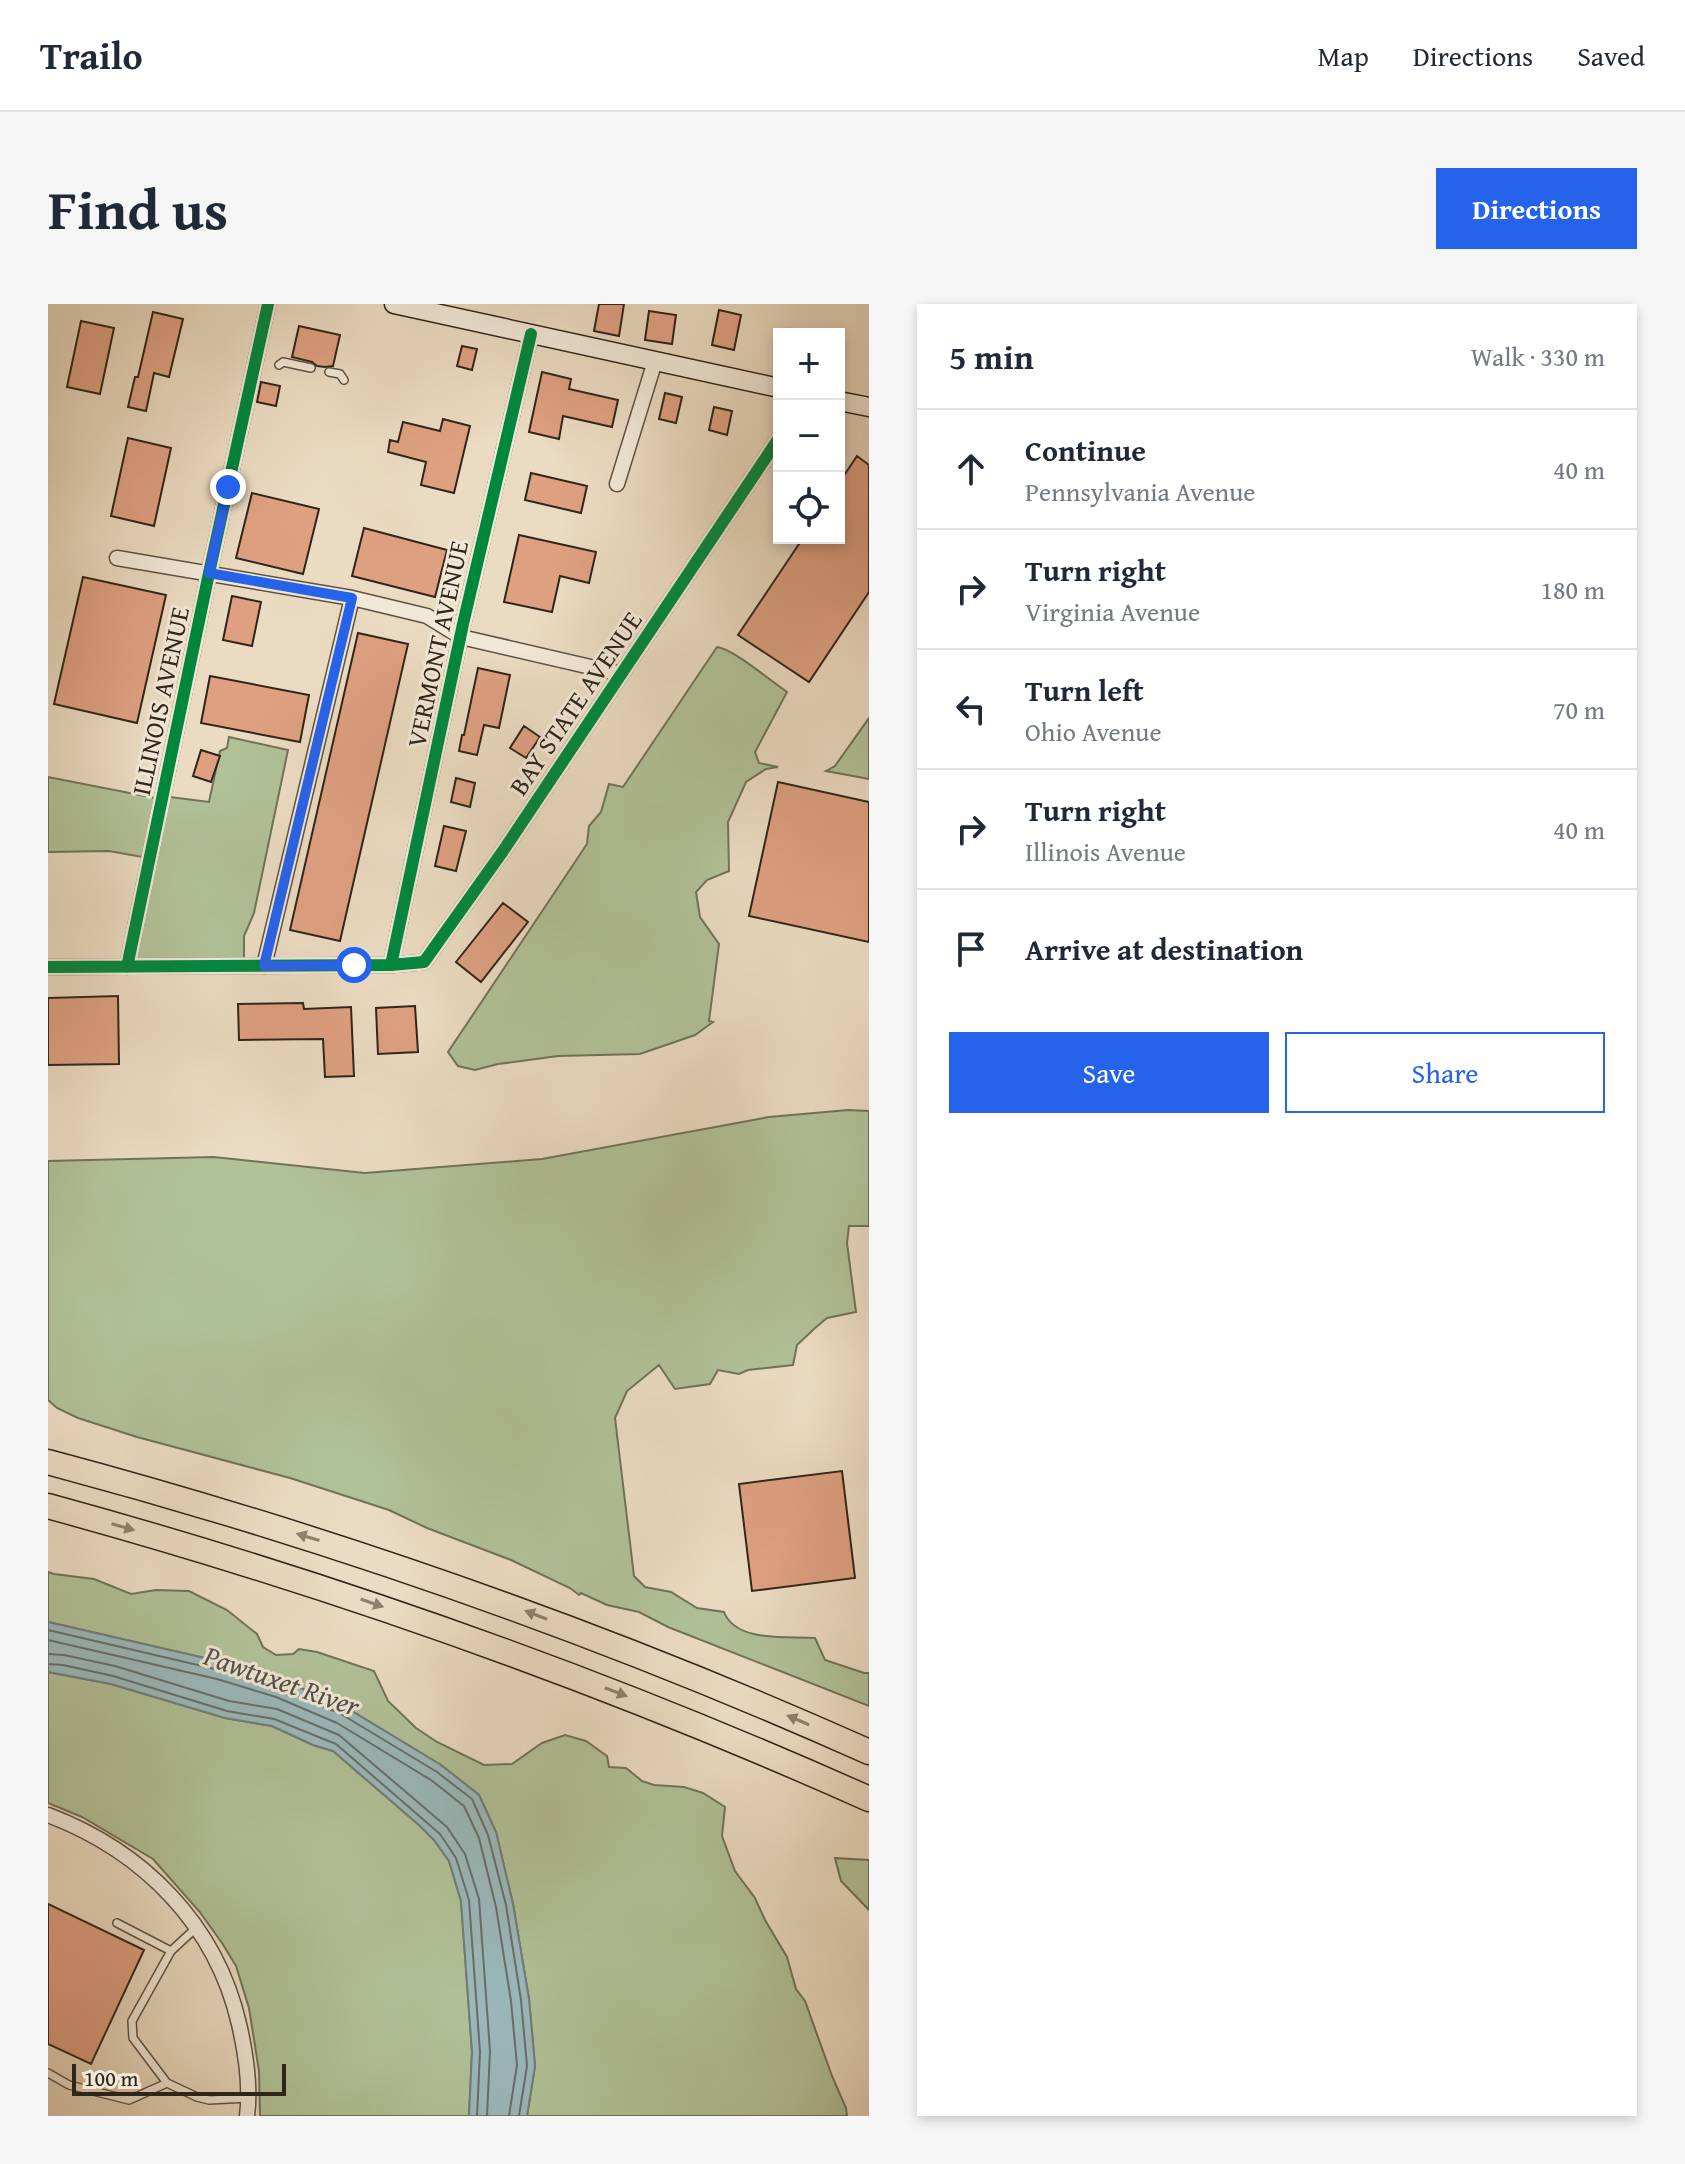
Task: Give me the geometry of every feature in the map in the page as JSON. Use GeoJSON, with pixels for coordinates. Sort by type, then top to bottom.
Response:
{"type":"FeatureCollection","features":[{"type":"Feature","properties":{"kind":"highway"},"geometry":{"type":"LineString","coordinates":[[48,1462],[276,1527],[498,1601],[685,1673],[869,1752]]}},
{"type":"Feature","properties":{"kind":"highway"},"geometry":{"type":"LineString","coordinates":[[48,1506],[302,1581],[498,1647],[705,1727],[869,1799]]}},
{"type":"Feature","properties":{"kind":"main road"},"geometry":{"type":"LineString","coordinates":[[394,304],[773,387]]}},
{"type":"Feature","properties":{"kind":"main road"},"geometry":{"type":"LineString","coordinates":[[845,402],[869,407]]}},
{"type":"Feature","properties":{"kind":"street","name":"ILLINOIS AVENUE"},"geometry":{"type":"LineString","coordinates":[[127,967],[268,304]]}},
{"type":"Feature","properties":{"kind":"street","name":"VERMONT AVENUE"},"geometry":{"type":"LineString","coordinates":[[391,965],[461,637],[531,334]]}},
{"type":"Feature","properties":{"kind":"street"},"geometry":{"type":"LineString","coordinates":[[617,484],[655,361]]}},
{"type":"Feature","properties":{"kind":"street","name":"BAY STATE AVENUE"},"geometry":{"type":"LineString","coordinates":[[48,967],[420,964],[432,954],[773,447]]}},
{"type":"Feature","properties":{"kind":"street"},"geometry":{"type":"LineString","coordinates":[[117,558],[352,598],[427,616],[461,637],[621,674]]}},
{"type":"Feature","properties":{"kind":"street"},"geometry":{"type":"LineString","coordinates":[[264,966],[352,598]]}},
{"type":"Feature","properties":{"kind":"street"},"geometry":{"type":"LineString","coordinates":[[48,1815],[93,1835],[136,1863],[163,1886],[197,1927],[234,2003],[248,2074],[247,2116]]}},
{"type":"Feature","properties":{"kind":"lane"},"geometry":{"type":"LineString","coordinates":[[279,365],[283,362],[311,368]]}},
{"type":"Feature","properties":{"kind":"lane"},"geometry":{"type":"LineString","coordinates":[[329,372],[340,374],[344,380]]}},
{"type":"Feature","properties":{"kind":"lane"},"geometry":{"type":"LineString","coordinates":[[117,1923],[171,1951]]}},
{"type":"Feature","properties":{"kind":"lane"},"geometry":{"type":"LineString","coordinates":[[197,1927],[171,1951],[132,2021],[133,2038],[167,2083],[209,2100],[248,2098]]}},
{"type":"Feature","properties":{"kind":"lane"},"geometry":{"type":"LineString","coordinates":[[48,2073],[69,2085],[129,2100],[167,2083]]}},
{"type":"Feature","properties":{"kind":"green space"},"geometry":{"type":"Polygon","coordinates":[[[717,647],[742,659],[787,692],[755,752],[759,763],[778,767],[766,769],[746,782],[728,822],[729,871],[707,880],[696,892],[700,917],[719,944],[709,1021],[713,1022],[695,1035],[640,1054],[558,1056],[475,1070],[458,1066],[448,1052],[587,844],[589,826],[601,812],[609,784],[623,787],[717,647]]]}},
{"type":"Feature","properties":{"kind":"green space"},"geometry":{"type":"Polygon","coordinates":[[[869,718],[869,779],[826,771],[835,766],[869,718]]]}},
{"type":"Feature","properties":{"kind":"green space"},"geometry":{"type":"Polygon","coordinates":[[[229,737],[288,750],[254,913],[244,936],[244,964],[129,965],[148,858],[109,851],[48,852],[48,777],[155,798],[162,796],[209,802],[220,751],[227,748],[229,737]]]}},
{"type":"Feature","properties":{"kind":"green space"},"geometry":{"type":"Polygon","coordinates":[[[869,1111],[869,1226],[849,1226],[847,1243],[856,1312],[827,1318],[797,1345],[793,1365],[748,1370],[739,1374],[718,1370],[710,1384],[675,1389],[659,1365],[627,1391],[615,1418],[634,1576],[645,1587],[671,1592],[697,1608],[724,1612],[739,1629],[764,1636],[815,1638],[825,1660],[869,1673],[869,1706],[668,1627],[639,1612],[607,1605],[581,1593],[579,1595],[511,1560],[389,1510],[290,1478],[78,1418],[48,1400],[48,1161],[214,1157],[365,1173],[542,1159],[769,1117],[869,1111]]]}},
{"type":"Feature","properties":{"kind":"green space"},"geometry":{"type":"Polygon","coordinates":[[[48,1572],[94,1579],[131,1594],[156,1590],[189,1591],[227,1610],[257,1634],[263,1647],[276,1655],[293,1654],[299,1649],[374,1671],[388,1701],[416,1728],[484,1765],[512,1764],[542,1743],[565,1735],[586,1741],[607,1756],[609,1767],[626,1768],[642,1781],[654,1785],[684,1787],[703,1793],[725,1807],[722,1836],[735,1871],[755,1898],[787,1957],[796,1989],[805,2001],[847,2116],[527,2116],[535,2066],[529,1999],[513,1904],[496,1832],[479,1795],[441,1765],[345,1707],[282,1680],[222,1662],[48,1622],[48,1572]]]}},
{"type":"Feature","properties":{"kind":"green space"},"geometry":{"type":"Polygon","coordinates":[[[48,1672],[111,1684],[225,1718],[272,1726],[333,1751],[434,1840],[449,1861],[461,1901],[472,2052],[469,2116],[260,2116],[259,2071],[249,2008],[236,1966],[222,1943],[199,1911],[153,1859],[82,1817],[48,1803],[48,1672]]]}},
{"type":"Feature","properties":{"kind":"green space"},"geometry":{"type":"Polygon","coordinates":[[[835,1858],[869,1860],[869,1910],[841,1881],[835,1858]]]}},
{"type":"Feature","properties":{"kind":"water","name":"Pawtuxet River"},"geometry":{"type":"Polygon","coordinates":[[[48,1622],[222,1662],[282,1680],[345,1707],[441,1765],[479,1795],[496,1832],[513,1904],[529,1999],[535,2066],[527,2116],[469,2116],[472,2052],[461,1901],[449,1861],[434,1840],[333,1751],[272,1726],[225,1718],[111,1684],[48,1672],[48,1622]]]}},
{"type":"Feature","properties":{"kind":"building"},"geometry":{"type":"Polygon","coordinates":[[[599,304],[624,304],[619,336],[594,331],[599,304]]]}},
{"type":"Feature","properties":{"kind":"building"},"geometry":{"type":"Polygon","coordinates":[[[719,310],[741,315],[734,350],[712,345],[719,310]]]}},
{"type":"Feature","properties":{"kind":"building"},"geometry":{"type":"Polygon","coordinates":[[[649,311],[676,315],[672,344],[645,340],[649,311]]]}},
{"type":"Feature","properties":{"kind":"building"},"geometry":{"type":"Polygon","coordinates":[[[153,312],[183,319],[169,377],[154,373],[146,411],[128,407],[153,312]]]}},
{"type":"Feature","properties":{"kind":"building"},"geometry":{"type":"Polygon","coordinates":[[[81,321],[114,328],[100,394],[67,387],[81,321]]]}},
{"type":"Feature","properties":{"kind":"building"},"geometry":{"type":"Polygon","coordinates":[[[299,326],[340,335],[333,366],[317,366],[292,357],[299,326]]]}},
{"type":"Feature","properties":{"kind":"building"},"geometry":{"type":"Polygon","coordinates":[[[462,346],[477,349],[472,370],[457,366],[462,346]]]}},
{"type":"Feature","properties":{"kind":"building"},"geometry":{"type":"Polygon","coordinates":[[[542,372],[571,379],[569,389],[618,400],[612,427],[563,416],[559,439],[529,432],[542,372]]]}},
{"type":"Feature","properties":{"kind":"building"},"geometry":{"type":"Polygon","coordinates":[[[261,382],[280,386],[276,406],[257,402],[261,382]]]}},
{"type":"Feature","properties":{"kind":"building"},"geometry":{"type":"Polygon","coordinates":[[[665,393],[682,397],[676,423],[659,419],[665,393]]]}},
{"type":"Feature","properties":{"kind":"building"},"geometry":{"type":"Polygon","coordinates":[[[714,407],[732,411],[727,435],[709,430],[714,407]]]}},
{"type":"Feature","properties":{"kind":"building"},"geometry":{"type":"Polygon","coordinates":[[[443,419],[470,426],[454,493],[421,485],[426,462],[388,452],[390,440],[398,442],[403,422],[440,431],[443,419]]]}},
{"type":"Feature","properties":{"kind":"building"},"geometry":{"type":"Polygon","coordinates":[[[128,438],[171,448],[154,526],[111,516],[128,438]]]}},
{"type":"Feature","properties":{"kind":"building"},"geometry":{"type":"Polygon","coordinates":[[[857,456],[869,465],[869,592],[809,682],[738,635],[799,544],[845,544],[845,474],[857,456]]]}},
{"type":"Feature","properties":{"kind":"building"},"geometry":{"type":"Polygon","coordinates":[[[531,473],[587,486],[581,513],[525,500],[531,473]]]}},
{"type":"Feature","properties":{"kind":"building"},"geometry":{"type":"Polygon","coordinates":[[[252,493],[319,509],[303,574],[236,558],[252,493]]]}},
{"type":"Feature","properties":{"kind":"building"},"geometry":{"type":"Polygon","coordinates":[[[364,528],[447,550],[435,597],[352,576],[364,528]]]}},
{"type":"Feature","properties":{"kind":"building"},"geometry":{"type":"Polygon","coordinates":[[[519,535],[596,552],[589,583],[560,576],[552,612],[504,602],[519,535]]]}},
{"type":"Feature","properties":{"kind":"building"},"geometry":{"type":"Polygon","coordinates":[[[83,577],[166,595],[137,723],[54,704],[83,577]]]}},
{"type":"Feature","properties":{"kind":"building"},"geometry":{"type":"Polygon","coordinates":[[[232,596],[261,602],[252,646],[223,640],[232,596]]]}},
{"type":"Feature","properties":{"kind":"building"},"geometry":{"type":"Polygon","coordinates":[[[358,633],[408,644],[340,941],[290,930],[358,633]]]}},
{"type":"Feature","properties":{"kind":"building"},"geometry":{"type":"Polygon","coordinates":[[[478,668],[510,675],[499,728],[484,725],[477,755],[459,751],[478,668]]]}},
{"type":"Feature","properties":{"kind":"building"},"geometry":{"type":"Polygon","coordinates":[[[210,676],[309,695],[300,742],[201,723],[210,676]]]}},
{"type":"Feature","properties":{"kind":"building"},"geometry":{"type":"Polygon","coordinates":[[[524,726],[540,737],[526,758],[510,748],[524,726]]]}},
{"type":"Feature","properties":{"kind":"building"},"geometry":{"type":"Polygon","coordinates":[[[201,750],[220,756],[211,782],[193,776],[201,750]]]}},
{"type":"Feature","properties":{"kind":"building"},"geometry":{"type":"Polygon","coordinates":[[[456,778],[475,783],[470,807],[451,802],[456,778]]]}},
{"type":"Feature","properties":{"kind":"building"},"geometry":{"type":"Polygon","coordinates":[[[778,782],[869,802],[869,942],[749,916],[778,782]]]}},
{"type":"Feature","properties":{"kind":"building"},"geometry":{"type":"Polygon","coordinates":[[[444,826],[466,831],[456,871],[435,866],[444,826]]]}},
{"type":"Feature","properties":{"kind":"building"},"geometry":{"type":"Polygon","coordinates":[[[503,903],[528,922],[481,982],[456,962],[503,903]]]}},
{"type":"Feature","properties":{"kind":"building"},"geometry":{"type":"Polygon","coordinates":[[[118,996],[119,1064],[48,1065],[48,998],[118,996]]]}},
{"type":"Feature","properties":{"kind":"building"},"geometry":{"type":"Polygon","coordinates":[[[303,1003],[304,1009],[351,1007],[354,1076],[325,1077],[323,1039],[239,1040],[238,1004],[303,1003]]]}},
{"type":"Feature","properties":{"kind":"building"},"geometry":{"type":"Polygon","coordinates":[[[415,1006],[418,1052],[378,1054],[376,1008],[415,1006]]]}},
{"type":"Feature","properties":{"kind":"building"},"geometry":{"type":"Polygon","coordinates":[[[842,1471],[855,1578],[752,1591],[739,1484],[842,1471]]]}},
{"type":"Feature","properties":{"kind":"building"},"geometry":{"type":"Polygon","coordinates":[[[48,1904],[144,1950],[91,2064],[48,2044],[48,1904]]]}},
{"type":"Feature","properties":{"kind":"cycle path"},"geometry":{"type":"LineString","coordinates":[[127,967],[268,304]]}},
{"type":"Feature","properties":{"kind":"cycle path"},"geometry":{"type":"LineString","coordinates":[[391,965],[463,624],[531,334]]}},
{"type":"Feature","properties":{"kind":"cycle path"},"geometry":{"type":"LineString","coordinates":[[48,967],[391,965],[424,962],[503,851],[773,447]]}},
{"type":"Feature","properties":{"kind":"route"},"geometry":{"type":"LineString","coordinates":[[228,487],[209,573],[352,598],[264,966],[354,965]]}}]}
